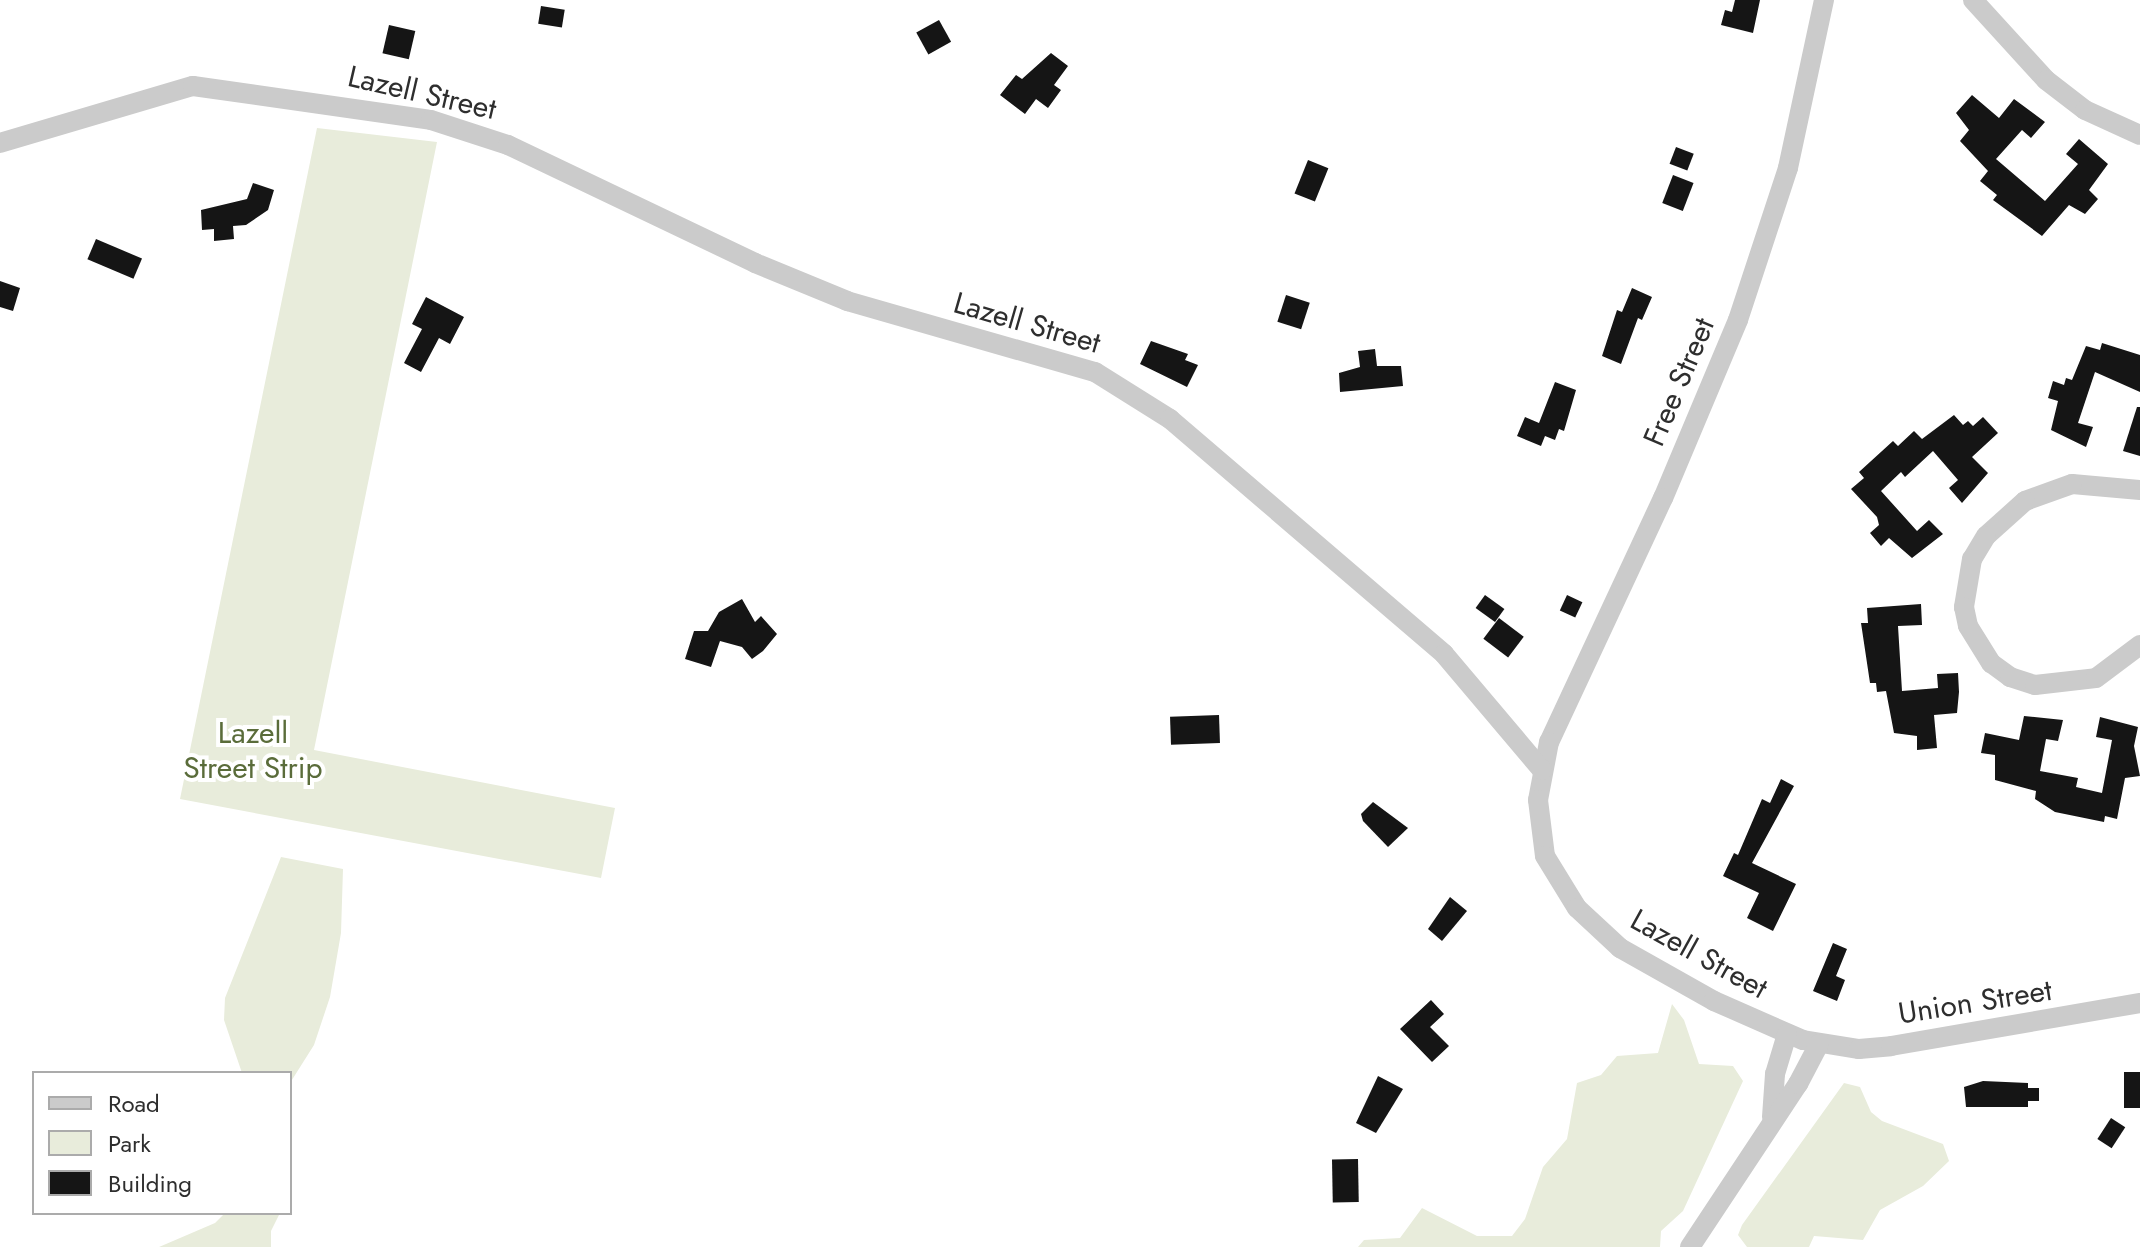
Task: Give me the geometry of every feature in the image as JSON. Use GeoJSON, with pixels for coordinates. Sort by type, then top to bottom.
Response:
{"type":"FeatureCollection","features":[{"type":"Feature","properties":{"kind":"street","name":"Free Street"},"geometry":{"type":"LineString","coordinates":[[1542,770],[1560,709],[1663,498],[1738,320],[1788,168],[1824,0]]}},
{"type":"Feature","properties":{"kind":"street"},"geometry":{"type":"LineString","coordinates":[[1986,4],[2046,80],[2096,117],[2140,135]]}},
{"type":"Feature","properties":{"kind":"street","name":"Lazell Street"},"geometry":{"type":"LineString","coordinates":[[0,143],[75,124],[182,87],[239,90],[398,113],[508,145],[833,295],[1095,372],[1161,412],[1444,654],[1542,770],[1539,830],[1545,856],[1577,908],[1650,967],[1787,1034]]}},
{"type":"Feature","properties":{"kind":"street"},"geometry":{"type":"LineString","coordinates":[[2140,490],[2072,484],[2025,501],[1986,536],[1972,559],[1964,607],[1968,626],[1991,663],[2010,677],[2035,685],[2096,678],[2140,645]]}},
{"type":"Feature","properties":{"kind":"street","name":"Union Street"},"geometry":{"type":"LineString","coordinates":[[1787,1034],[1819,1044],[1891,1046],[2140,1003]]}},
{"type":"Feature","properties":{"kind":"street"},"geometry":{"type":"LineString","coordinates":[[1772,1117],[1775,1074],[1787,1034]]}},
{"type":"Feature","properties":{"kind":"street"},"geometry":{"type":"LineString","coordinates":[[1690,1247],[1772,1117],[1798,1084],[1819,1044]]}},
{"type":"Feature","properties":{"kind":"green space","name":"Lazell Street Strip"},"geometry":{"type":"Polygon","coordinates":[[[317,128],[437,142],[314,750],[615,808],[601,878],[180,799],[317,128]]]}},
{"type":"Feature","properties":{"kind":"green space"},"geometry":{"type":"Polygon","coordinates":[[[281,857],[343,869],[341,933],[330,997],[314,1045],[292,1080],[292,1071],[241,1071],[224,1020],[225,998],[281,857]]]}},
{"type":"Feature","properties":{"kind":"green space"},"geometry":{"type":"Polygon","coordinates":[[[1672,1004],[1684,1020],[1699,1064],[1733,1066],[1743,1081],[1683,1211],[1661,1231],[1660,1247],[1358,1247],[1364,1240],[1400,1238],[1422,1208],[1477,1236],[1512,1236],[1525,1219],[1543,1167],[1567,1139],[1577,1083],[1601,1075],[1617,1056],[1658,1053],[1672,1004]]]}},
{"type":"Feature","properties":{"kind":"green space"},"geometry":{"type":"Polygon","coordinates":[[[1844,1083],[1860,1087],[1871,1112],[1882,1121],[1943,1144],[1949,1161],[1923,1186],[1880,1210],[1863,1240],[1814,1236],[1809,1247],[1747,1247],[1738,1235],[1742,1225],[1844,1083]]]}},
{"type":"Feature","properties":{"kind":"green space"},"geometry":{"type":"Polygon","coordinates":[[[223,1215],[279,1215],[271,1231],[271,1247],[159,1247],[215,1223],[223,1215]]]}},
{"type":"Feature","properties":{"kind":"building"},"geometry":{"type":"Polygon","coordinates":[[[1735,0],[1760,0],[1753,33],[1721,25],[1725,10],[1732,12],[1735,0]]]}},
{"type":"Feature","properties":{"kind":"building"},"geometry":{"type":"Polygon","coordinates":[[[541,6],[565,10],[562,28],[538,24],[541,6]]]}},
{"type":"Feature","properties":{"kind":"building"},"geometry":{"type":"Polygon","coordinates":[[[939,20],[951,42],[928,54],[916,33],[939,20]]]}},
{"type":"Feature","properties":{"kind":"building"},"geometry":{"type":"Polygon","coordinates":[[[389,25],[415,31],[409,59],[382,53],[389,25]]]}},
{"type":"Feature","properties":{"kind":"building"},"geometry":{"type":"Polygon","coordinates":[[[1051,53],[1068,66],[1054,85],[1061,90],[1048,108],[1036,99],[1025,114],[1000,95],[1016,75],[1022,79],[1051,53]]]}},
{"type":"Feature","properties":{"kind":"building"},"geometry":{"type":"Polygon","coordinates":[[[1972,95],[1999,118],[2014,99],[2045,122],[2031,138],[2022,130],[1996,159],[2045,201],[2078,164],[2066,154],[2079,139],[2108,164],[2089,190],[2098,199],[2085,214],[2069,205],[2042,236],[1993,200],[1997,195],[1980,181],[1988,171],[1960,141],[1969,130],[1956,113],[1972,95]]]}},
{"type":"Feature","properties":{"kind":"building"},"geometry":{"type":"Polygon","coordinates":[[[1676,147],[1694,154],[1687,171],[1670,164],[1676,147]]]}},
{"type":"Feature","properties":{"kind":"building"},"geometry":{"type":"Polygon","coordinates":[[[1308,160],[1328,168],[1315,202],[1295,193],[1308,160]]]}},
{"type":"Feature","properties":{"kind":"building"},"geometry":{"type":"Polygon","coordinates":[[[1673,175],[1694,183],[1683,211],[1662,203],[1673,175]]]}},
{"type":"Feature","properties":{"kind":"building"},"geometry":{"type":"Polygon","coordinates":[[[253,183],[274,190],[268,210],[246,225],[233,226],[234,239],[214,241],[214,229],[202,230],[201,210],[247,199],[253,183]]]}},
{"type":"Feature","properties":{"kind":"building"},"geometry":{"type":"Polygon","coordinates":[[[96,239],[142,259],[133,279],[87,259],[96,239]]]}},
{"type":"Feature","properties":{"kind":"building"},"geometry":{"type":"Polygon","coordinates":[[[0,281],[20,288],[13,311],[0,307],[0,281]]]}},
{"type":"Feature","properties":{"kind":"building"},"geometry":{"type":"Polygon","coordinates":[[[1632,288],[1652,297],[1642,320],[1638,318],[1621,364],[1602,356],[1617,310],[1622,312],[1632,288]]]}},
{"type":"Feature","properties":{"kind":"building"},"geometry":{"type":"Polygon","coordinates":[[[1286,295],[1310,303],[1301,329],[1277,322],[1286,295]]]}},
{"type":"Feature","properties":{"kind":"building"},"geometry":{"type":"Polygon","coordinates":[[[426,297],[464,317],[450,344],[439,338],[421,372],[404,363],[422,329],[412,324],[426,297]]]}},
{"type":"Feature","properties":{"kind":"building"},"geometry":{"type":"Polygon","coordinates":[[[1151,341],[1188,354],[1185,360],[1198,365],[1187,387],[1140,364],[1151,341]]]}},
{"type":"Feature","properties":{"kind":"building"},"geometry":{"type":"Polygon","coordinates":[[[2102,343],[2140,355],[2140,392],[2095,372],[2078,423],[2093,427],[2086,447],[2051,430],[2058,401],[2048,398],[2053,381],[2064,385],[2066,378],[2072,380],[2086,346],[2100,350],[2102,343]]]}},
{"type":"Feature","properties":{"kind":"building"},"geometry":{"type":"Polygon","coordinates":[[[1375,349],[1377,366],[1401,366],[1403,386],[1340,392],[1339,373],[1360,367],[1358,351],[1375,349]]]}},
{"type":"Feature","properties":{"kind":"building"},"geometry":{"type":"Polygon","coordinates":[[[1555,382],[1576,390],[1564,431],[1559,429],[1555,440],[1545,436],[1541,446],[1517,436],[1525,417],[1539,423],[1555,382]]]}},
{"type":"Feature","properties":{"kind":"building"},"geometry":{"type":"Polygon","coordinates":[[[2137,407],[2140,407],[2140,456],[2123,451],[2137,407]]]}},
{"type":"Feature","properties":{"kind":"building"},"geometry":{"type":"Polygon","coordinates":[[[1954,415],[1963,425],[1968,421],[1973,426],[1983,417],[1998,433],[1972,457],[1988,473],[1962,503],[1949,488],[1958,480],[1933,451],[1905,477],[1901,472],[1881,491],[1917,531],[1929,520],[1943,534],[1912,558],[1889,538],[1881,546],[1870,533],[1879,525],[1877,517],[1851,489],[1864,478],[1859,472],[1893,441],[1898,446],[1914,431],[1922,439],[1954,415]]]}},
{"type":"Feature","properties":{"kind":"building"},"geometry":{"type":"Polygon","coordinates":[[[1485,595],[1504,609],[1495,622],[1476,608],[1485,595]]]}},
{"type":"Feature","properties":{"kind":"building"},"geometry":{"type":"Polygon","coordinates":[[[1567,595],[1582,602],[1575,618],[1560,610],[1567,595]]]}},
{"type":"Feature","properties":{"kind":"building"},"geometry":{"type":"Polygon","coordinates":[[[742,599],[755,622],[761,616],[777,634],[763,651],[752,659],[742,647],[720,641],[711,667],[685,659],[694,631],[708,631],[719,612],[742,599]]]}},
{"type":"Feature","properties":{"kind":"building"},"geometry":{"type":"Polygon","coordinates":[[[1921,604],[1922,625],[1898,626],[1902,691],[1938,688],[1937,674],[1958,673],[1959,692],[1957,713],[1934,715],[1937,748],[1917,750],[1917,736],[1894,733],[1886,691],[1877,692],[1876,683],[1870,683],[1861,623],[1868,623],[1867,608],[1921,604]]]}},
{"type":"Feature","properties":{"kind":"building"},"geometry":{"type":"Polygon","coordinates":[[[1499,618],[1524,637],[1508,657],[1483,639],[1499,618]]]}},
{"type":"Feature","properties":{"kind":"building"},"geometry":{"type":"Polygon","coordinates":[[[1219,715],[1220,743],[1171,745],[1170,717],[1219,715]]]}},
{"type":"Feature","properties":{"kind":"building"},"geometry":{"type":"Polygon","coordinates":[[[2024,716],[2063,720],[2058,741],[2046,739],[2040,771],[2078,778],[2076,787],[2102,793],[2112,740],[2096,737],[2100,717],[2138,727],[2134,746],[2140,776],[2125,778],[2117,819],[2105,816],[2104,822],[2055,812],[2035,799],[2036,791],[1995,780],[1995,755],[1981,753],[1985,733],[2019,740],[2024,716]]]}},
{"type":"Feature","properties":{"kind":"building"},"geometry":{"type":"Polygon","coordinates":[[[1781,779],[1794,786],[1752,863],[1796,884],[1773,931],[1747,918],[1759,893],[1723,876],[1734,853],[1738,855],[1762,799],[1770,803],[1781,779]]]}},
{"type":"Feature","properties":{"kind":"building"},"geometry":{"type":"Polygon","coordinates":[[[1373,802],[1408,828],[1388,847],[1363,821],[1361,814],[1373,802]]]}},
{"type":"Feature","properties":{"kind":"building"},"geometry":{"type":"Polygon","coordinates":[[[1450,897],[1467,911],[1442,941],[1428,929],[1450,897]]]}},
{"type":"Feature","properties":{"kind":"building"},"geometry":{"type":"Polygon","coordinates":[[[1833,943],[1847,949],[1836,976],[1845,980],[1837,1001],[1813,991],[1833,943]]]}},
{"type":"Feature","properties":{"kind":"building"},"geometry":{"type":"Polygon","coordinates":[[[1431,1000],[1444,1014],[1430,1027],[1449,1046],[1432,1062],[1400,1029],[1431,1000]]]}},
{"type":"Feature","properties":{"kind":"building"},"geometry":{"type":"Polygon","coordinates":[[[2124,1072],[2140,1072],[2140,1108],[2124,1108],[2124,1072]]]}},
{"type":"Feature","properties":{"kind":"building"},"geometry":{"type":"Polygon","coordinates":[[[1378,1076],[1403,1089],[1376,1133],[1356,1123],[1378,1076]]]}},
{"type":"Feature","properties":{"kind":"building"},"geometry":{"type":"Polygon","coordinates":[[[1983,1081],[2028,1083],[2028,1088],[2039,1088],[2039,1101],[2028,1101],[2028,1107],[1966,1107],[1964,1087],[1983,1081]]]}},
{"type":"Feature","properties":{"kind":"building"},"geometry":{"type":"Polygon","coordinates":[[[2111,1118],[2125,1127],[2112,1148],[2097,1139],[2111,1118]]]}},
{"type":"Feature","properties":{"kind":"building"},"geometry":{"type":"Polygon","coordinates":[[[1332,1159],[1358,1159],[1359,1202],[1333,1202],[1332,1159]]]}}]}
